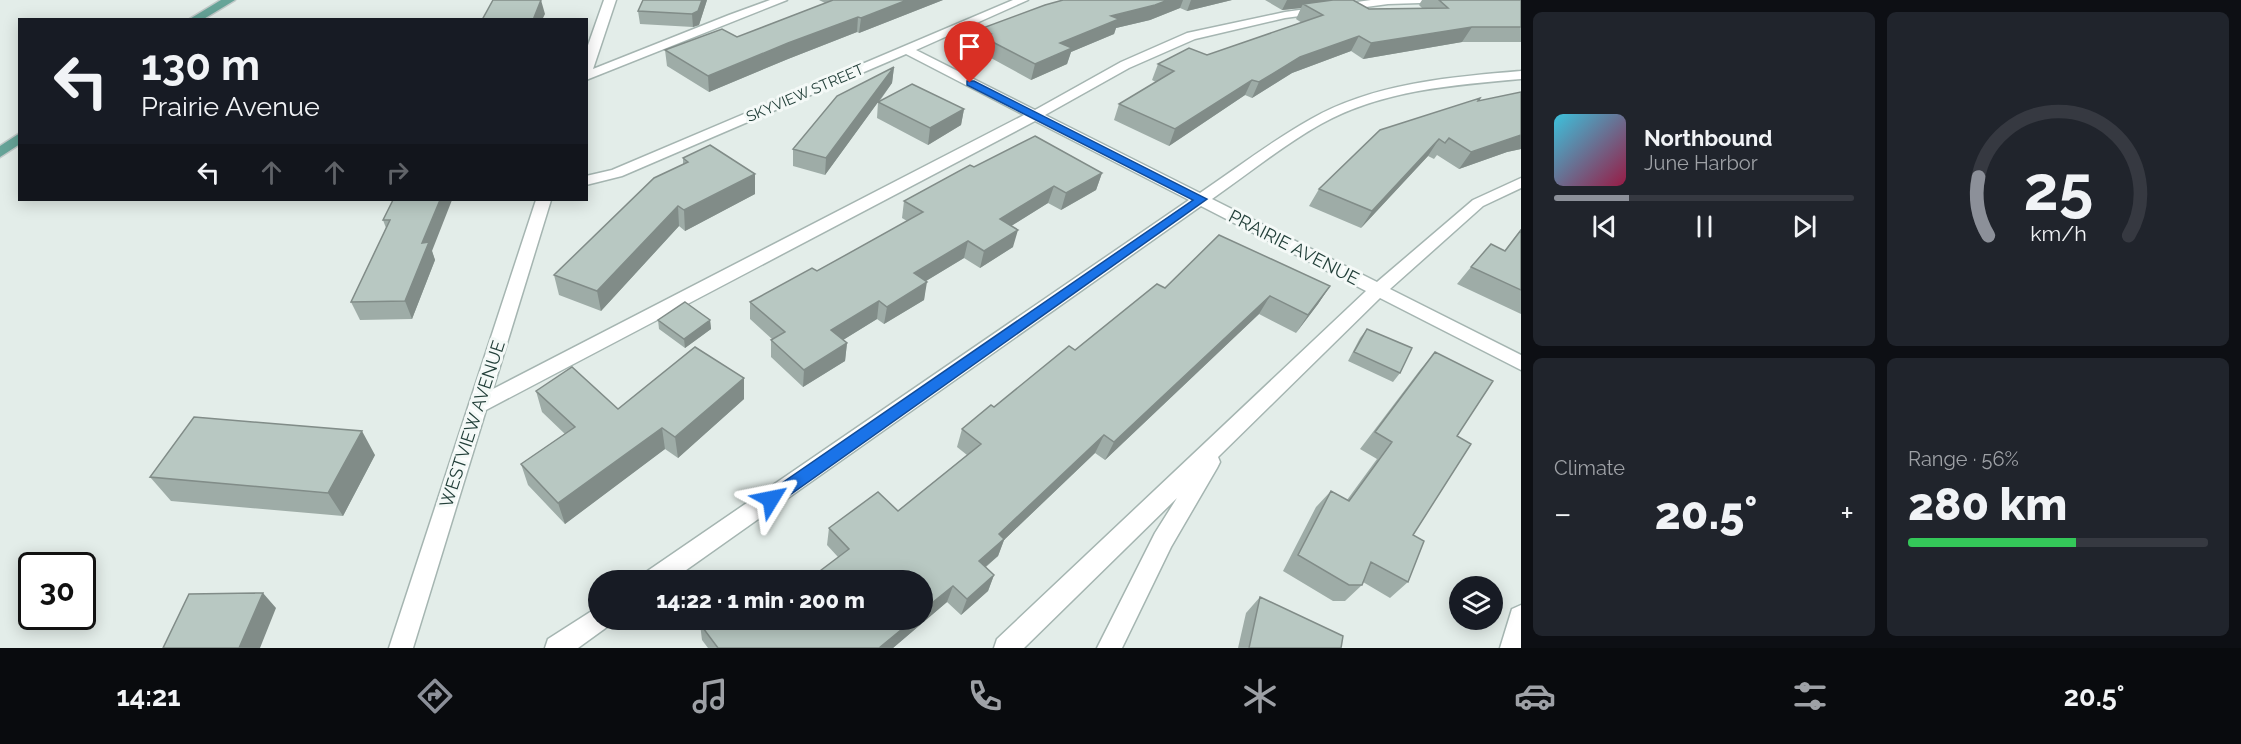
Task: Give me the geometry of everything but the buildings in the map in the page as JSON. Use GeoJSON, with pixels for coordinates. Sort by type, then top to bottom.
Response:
{"type":"FeatureCollection","features":[{"type":"Feature","properties":{"kind":"main road"},"geometry":{"type":"LineString","coordinates":[[197,18],[229,0]]}},
{"type":"Feature","properties":{"kind":"main road"},"geometry":{"type":"LineString","coordinates":[[0,153],[18,139]]}},
{"type":"Feature","properties":{"kind":"street"},"geometry":{"type":"LineString","coordinates":[[588,64],[610,0]]}},
{"type":"Feature","properties":{"kind":"street"},"geometry":{"type":"LineString","coordinates":[[588,75],[733,16],[781,0]]}},
{"type":"Feature","properties":{"kind":"street","name":"SKYVIEW STREET"},"geometry":{"type":"LineString","coordinates":[[588,180],[617,173],[1022,0]]}},
{"type":"Feature","properties":{"kind":"street"},"geometry":{"type":"LineString","coordinates":[[477,406],[1035,115],[1125,65],[1191,36],[1285,15],[1388,1],[1420,0]]}},
{"type":"Feature","properties":{"kind":"street","name":"PRAIRIE AVENUE"},"geometry":{"type":"LineString","coordinates":[[906,50],[1521,363]]}},
{"type":"Feature","properties":{"kind":"street"},"geometry":{"type":"LineString","coordinates":[[668,570],[1201,199],[1317,121],[1370,99],[1441,82],[1521,75]]}},
{"type":"Feature","properties":{"kind":"street"},"geometry":{"type":"LineString","coordinates":[[1006,648],[1378,290],[1478,203],[1521,182]]}},
{"type":"Feature","properties":{"kind":"street","name":"WESTVIEW AVENUE"},"geometry":{"type":"LineString","coordinates":[[401,648],[543,201]]}},
{"type":"Feature","properties":{"kind":"street"},"geometry":{"type":"LineString","coordinates":[[1108,648],[1163,540],[1221,443]]}},
{"type":"Feature","properties":{"kind":"street"},"geometry":{"type":"LineString","coordinates":[[1512,648],[1521,617]]}},
{"type":"Feature","properties":{"kind":"street"},"geometry":{"type":"LineString","coordinates":[[557,648],[588,626]]}},
{"type":"Feature","properties":{"kind":"route"},"geometry":{"type":"LineString","coordinates":[[771,499],[1201,199],[970,83]]}}]}
